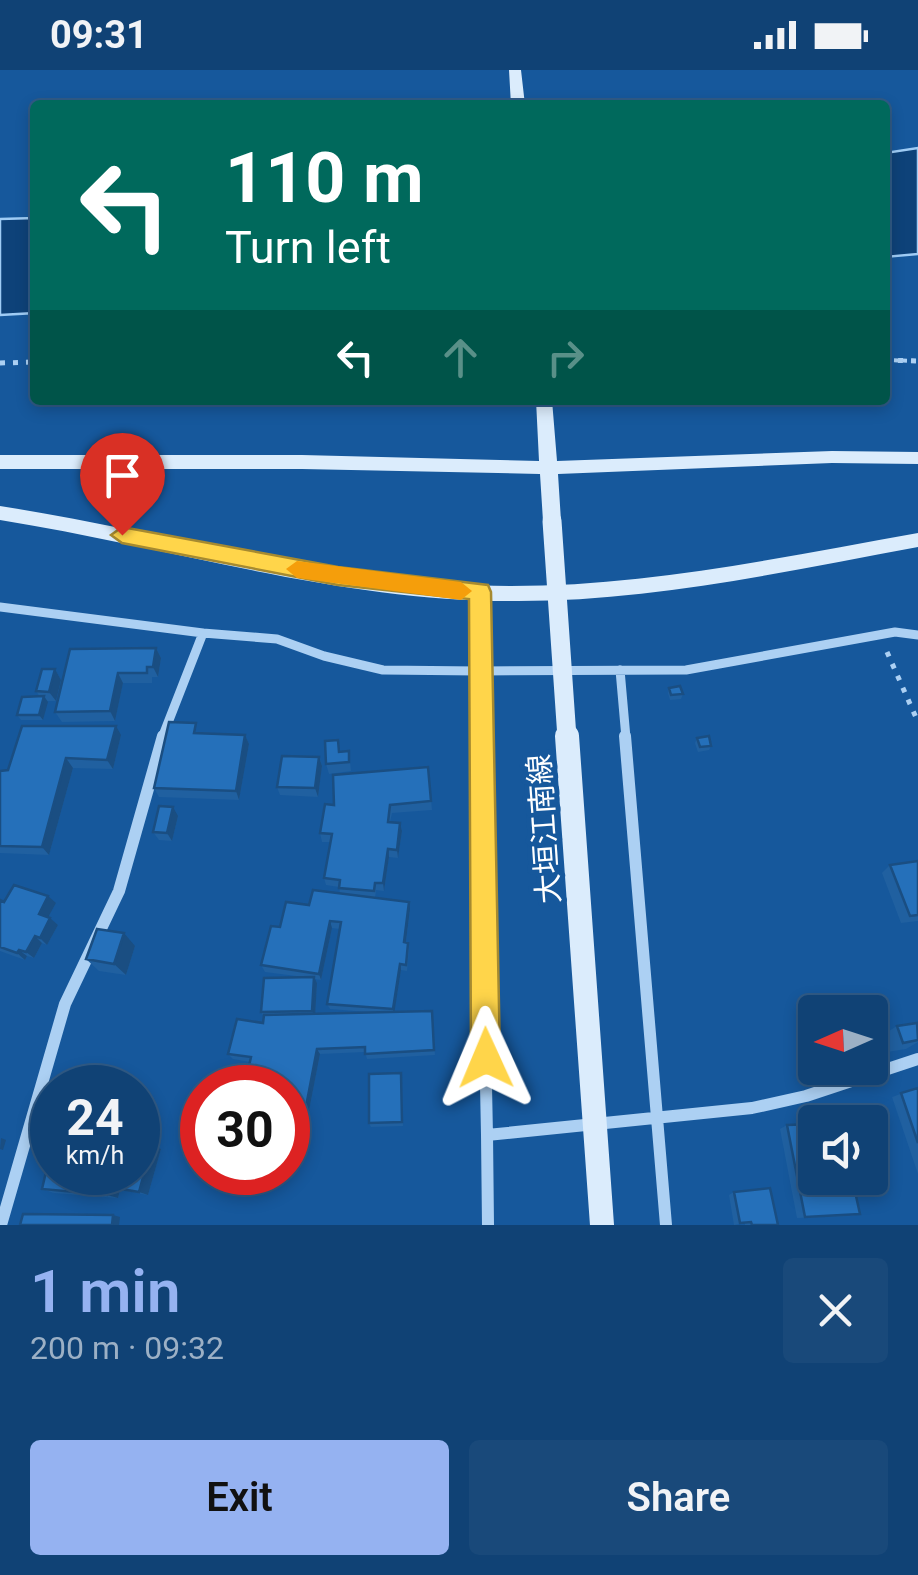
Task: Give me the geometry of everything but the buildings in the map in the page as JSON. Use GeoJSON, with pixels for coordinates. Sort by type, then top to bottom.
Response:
{"type":"FeatureCollection","features":[{"type":"Feature","properties":{"kind":"main road"},"geometry":{"type":"LineString","coordinates":[[515,70],[518,100]]}},
{"type":"Feature","properties":{"kind":"main road","name":"大垣江南線"},"geometry":{"type":"LineString","coordinates":[[544,405],[602,1225]]}},
{"type":"Feature","properties":{"kind":"main road"},"geometry":{"type":"LineString","coordinates":[[0,462],[302,462],[548,468],[832,457],[918,458]]}},
{"type":"Feature","properties":{"kind":"main road"},"geometry":{"type":"LineString","coordinates":[[0,513],[321,573],[480,592],[576,592],[676,582],[918,540]]}},
{"type":"Feature","properties":{"kind":"street"},"geometry":{"type":"LineString","coordinates":[[480,592],[488,1225]]}},
{"type":"Feature","properties":{"kind":"street"},"geometry":{"type":"LineString","coordinates":[[0,608],[277,639],[324,656],[383,670],[686,670],[879,634],[918,635]]}},
{"type":"Feature","properties":{"kind":"street"},"geometry":{"type":"LineString","coordinates":[[0,1225],[64,1004],[119,891],[161,740],[203,633]]}},
{"type":"Feature","properties":{"kind":"street"},"geometry":{"type":"LineString","coordinates":[[620,670],[666,1225]]}},
{"type":"Feature","properties":{"kind":"street"},"geometry":{"type":"LineString","coordinates":[[487,1135],[752,1108],[806,1096],[918,1059]]}},
{"type":"Feature","properties":{"kind":"path"},"geometry":{"type":"LineString","coordinates":[[890,360],[918,361]]}},
{"type":"Feature","properties":{"kind":"path"},"geometry":{"type":"LineString","coordinates":[[0,363],[30,362]]}},
{"type":"Feature","properties":{"kind":"path"},"geometry":{"type":"LineString","coordinates":[[879,634],[918,722]]}},
{"type":"Feature","properties":{"kind":"water"},"geometry":{"type":"Polygon","coordinates":[[[918,148],[918,254],[890,257],[890,152],[918,148]]]}},
{"type":"Feature","properties":{"kind":"water"},"geometry":{"type":"Polygon","coordinates":[[[30,218],[30,313],[0,315],[0,219],[30,218]]]}},
{"type":"Feature","properties":{"kind":"slow traffic"},"geometry":{"type":"LineString","coordinates":[[297,569],[461,591]]}},
{"type":"Feature","properties":{"kind":"route"},"geometry":{"type":"LineString","coordinates":[[122,535],[338,576],[480,592],[478,671],[486,1058]]}}]}
